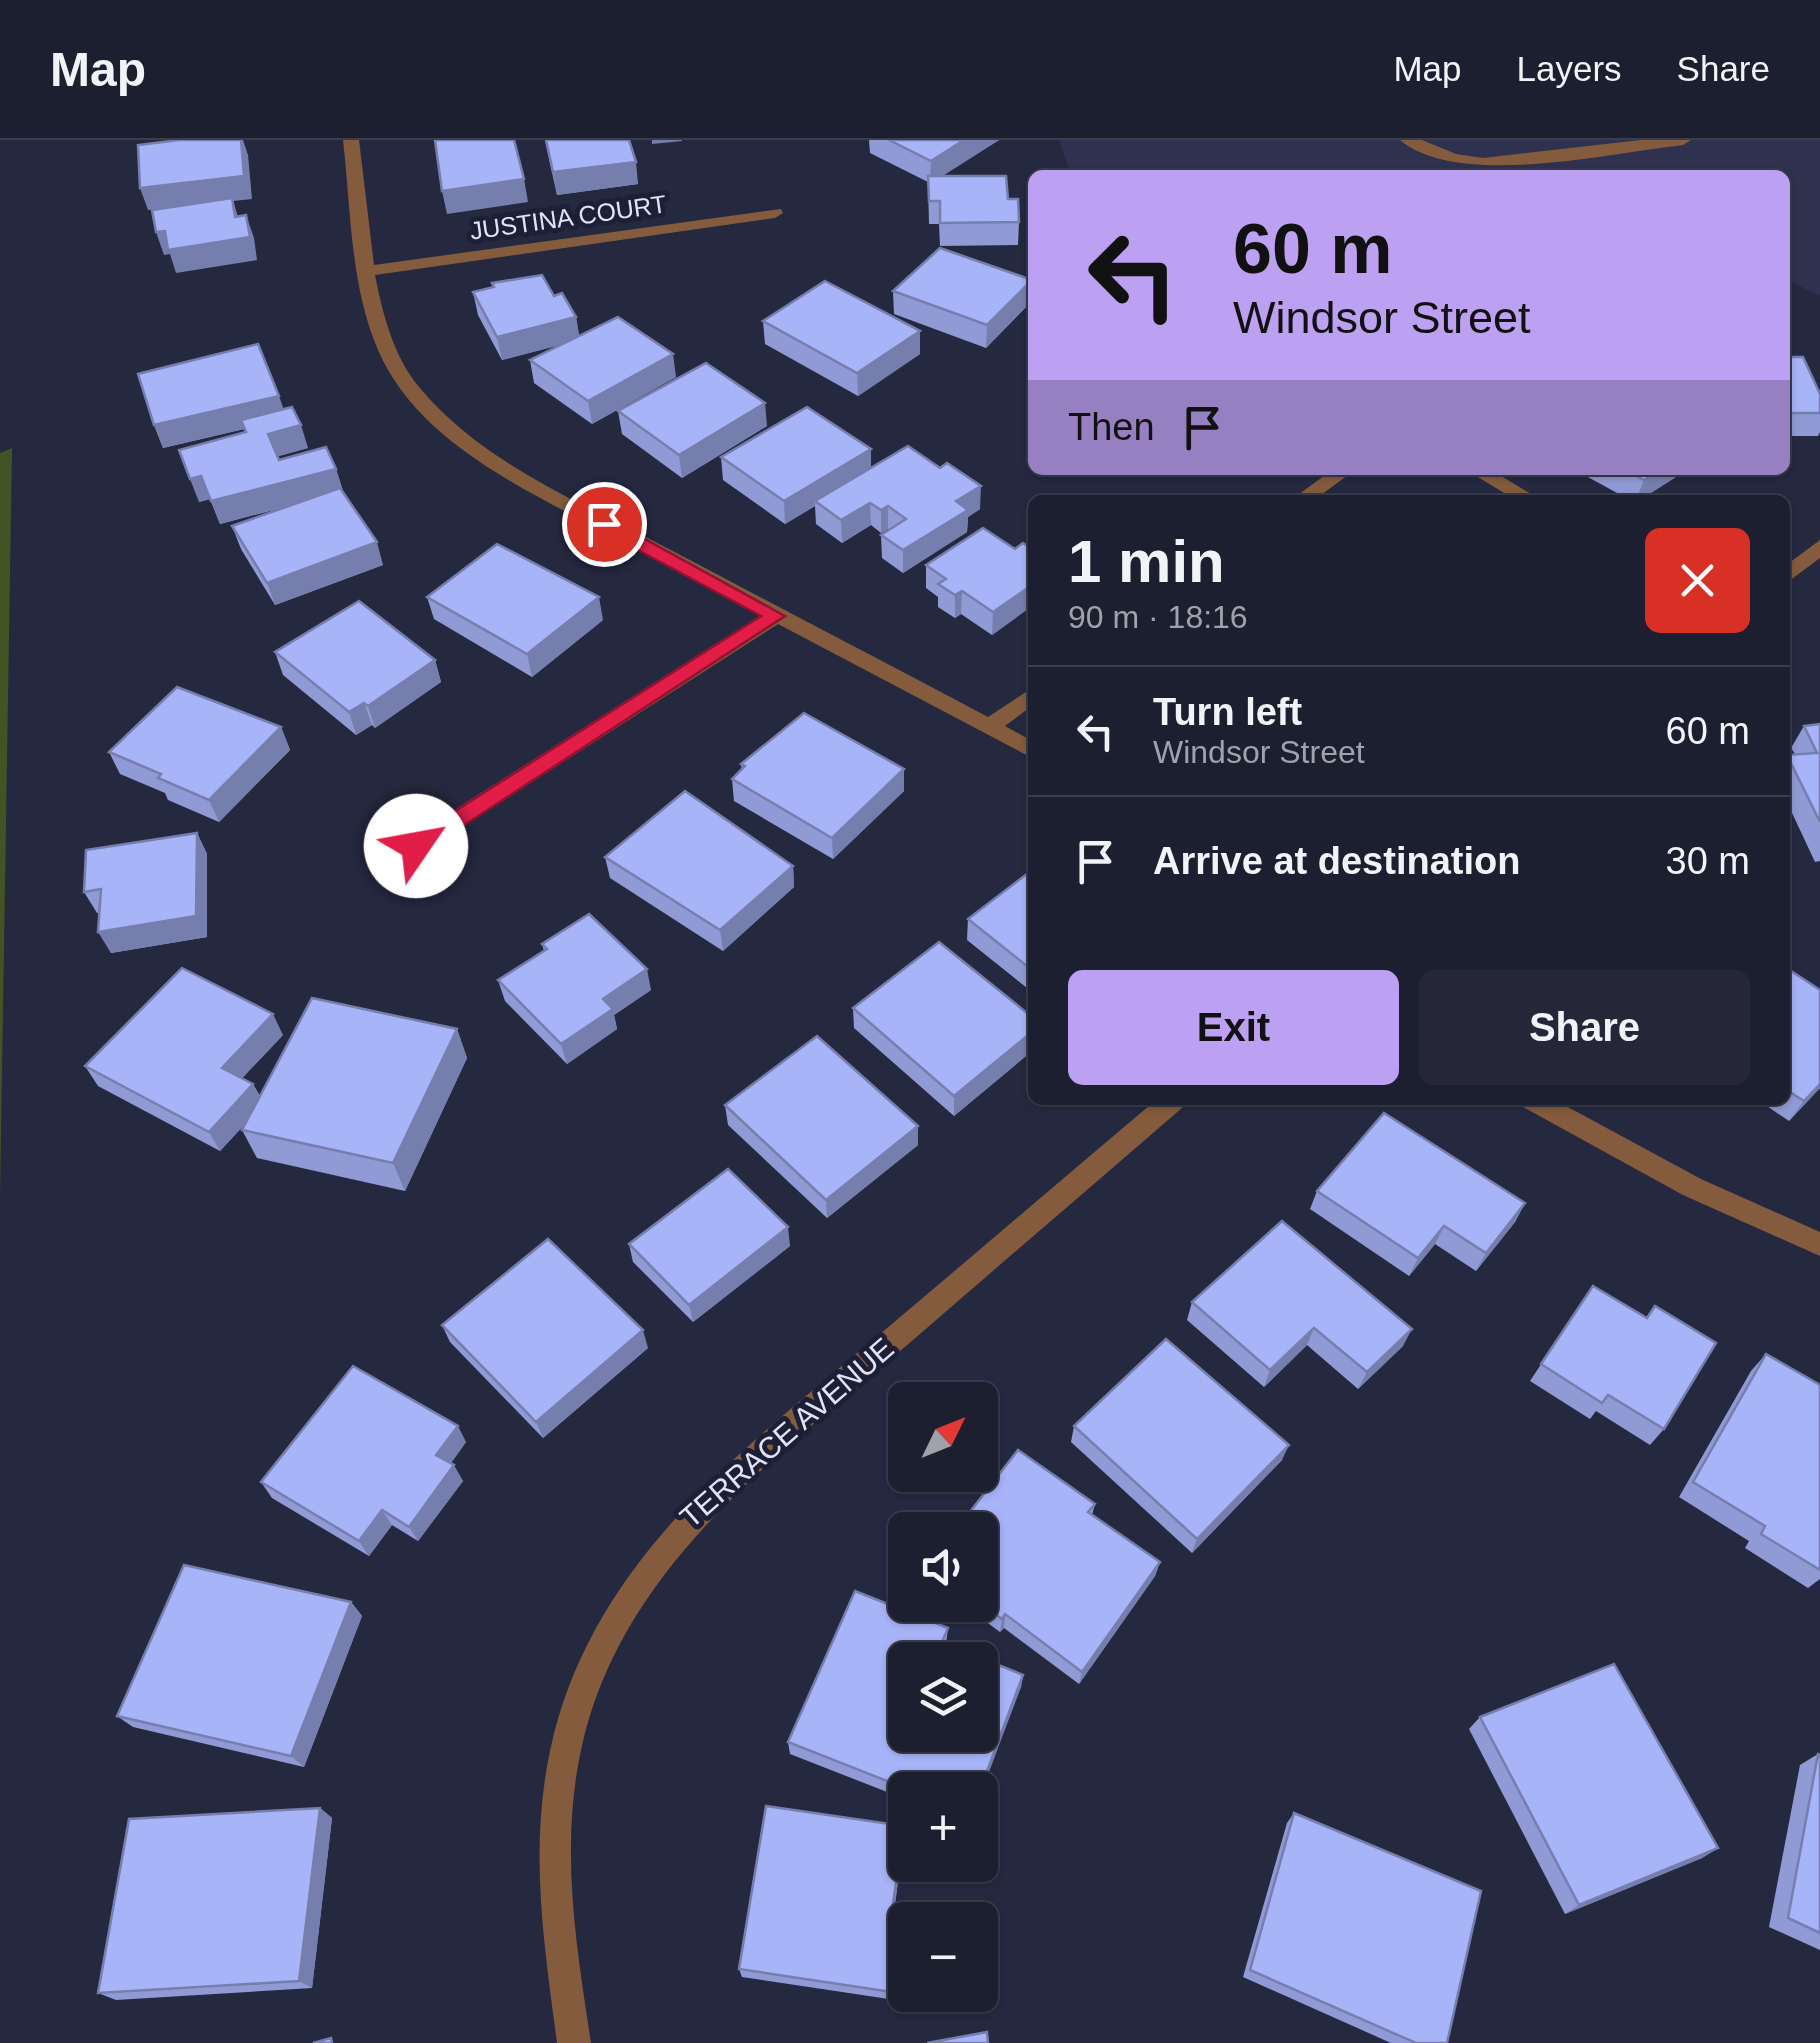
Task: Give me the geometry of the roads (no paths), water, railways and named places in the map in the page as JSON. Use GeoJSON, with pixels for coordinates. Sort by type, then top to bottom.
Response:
{"type":"FeatureCollection","features":[{"type":"Feature","properties":{"kind":"street"},"geometry":{"type":"LineString","coordinates":[[351,140],[374,312],[388,354],[416,395],[455,433],[515,476],[775,616],[992,725],[1028,748]]}},
{"type":"Feature","properties":{"kind":"street"},"geometry":{"type":"LineString","coordinates":[[1408,140],[1452,158],[1483,164],[1683,140]]}},
{"type":"Feature","properties":{"kind":"street","name":"JUSTINA COURT"},"geometry":{"type":"LineString","coordinates":[[369,271],[775,214]]}},
{"type":"Feature","properties":{"kind":"street"},"geometry":{"type":"LineString","coordinates":[[1309,495],[1338,475]]}},
{"type":"Feature","properties":{"kind":"street"},"geometry":{"type":"LineString","coordinates":[[1485,475],[1522,495]]}},
{"type":"Feature","properties":{"kind":"street"},"geometry":{"type":"LineString","coordinates":[[1790,573],[1820,546]]}},
{"type":"Feature","properties":{"kind":"street"},"geometry":{"type":"LineString","coordinates":[[416,846],[775,616]]}},
{"type":"Feature","properties":{"kind":"street"},"geometry":{"type":"LineString","coordinates":[[992,725],[1028,698]]}},
{"type":"Feature","properties":{"kind":"street","name":"TERRACE AVENUE"},"geometry":{"type":"LineString","coordinates":[[574,2043],[553,1861],[560,1782],[577,1706],[604,1638],[641,1574],[685,1520],[737,1473],[1168,1105]]}},
{"type":"Feature","properties":{"kind":"street"},"geometry":{"type":"LineString","coordinates":[[1541,1105],[1692,1187],[1820,1244]]}}]}
